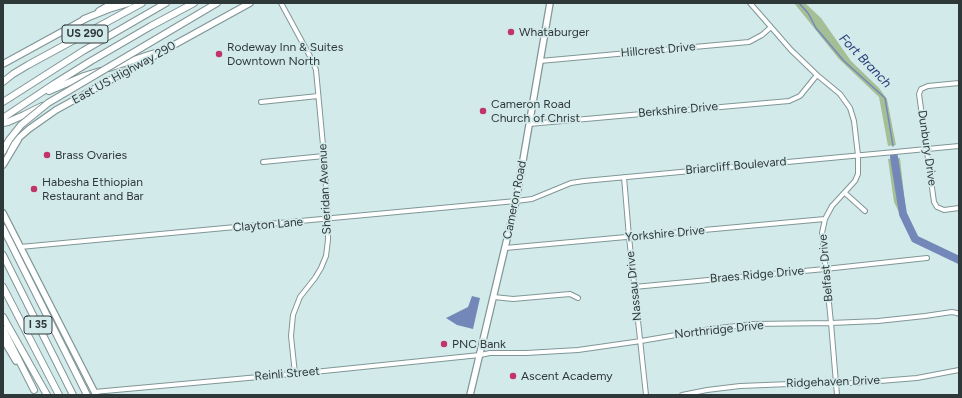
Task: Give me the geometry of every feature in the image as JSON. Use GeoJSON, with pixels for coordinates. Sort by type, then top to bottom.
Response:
{"type":"FeatureCollection","features":[{"type":"Feature","properties":{"kind":"highway"},"geometry":{"type":"LineString","coordinates":[[84,19],[129,3]]}},
{"type":"Feature","properties":{"kind":"highway","name":"US 290"},"geometry":{"type":"LineString","coordinates":[[3,82],[28,65],[142,3]]}},
{"type":"Feature","properties":{"kind":"highway"},"geometry":{"type":"LineString","coordinates":[[3,102],[77,54],[166,3]]}},
{"type":"Feature","properties":{"kind":"highway"},"geometry":{"type":"LineString","coordinates":[[3,118],[91,61],[194,3]]}},
{"type":"Feature","properties":{"kind":"highway"},"geometry":{"type":"LineString","coordinates":[[3,123],[24,115],[48,103],[217,3]]}},
{"type":"Feature","properties":{"kind":"highway"},"geometry":{"type":"LineString","coordinates":[[20,106],[54,88],[84,76],[170,48]]}},
{"type":"Feature","properties":{"kind":"highway"},"geometry":{"type":"LineString","coordinates":[[4,150],[9,140],[21,125],[48,103]]}},
{"type":"Feature","properties":{"kind":"highway"},"geometry":{"type":"LineString","coordinates":[[3,228],[87,395]]}},
{"type":"Feature","properties":{"kind":"highway","name":"I 35"},"geometry":{"type":"LineString","coordinates":[[3,255],[73,395]]}},
{"type":"Feature","properties":{"kind":"highway","name":"I 35"},"geometry":{"type":"LineString","coordinates":[[3,287],[59,395]]}},
{"type":"Feature","properties":{"kind":"highway"},"geometry":{"type":"LineString","coordinates":[[4,319],[47,395]]}},
{"type":"Feature","properties":{"kind":"highway"},"geometry":{"type":"LineString","coordinates":[[3,329],[35,392]]}},
{"type":"Feature","properties":{"kind":"main road"},"geometry":{"type":"LineString","coordinates":[[3,64],[113,3]]}},
{"type":"Feature","properties":{"kind":"main road","name":"East US Highway 290"},"geometry":{"type":"LineString","coordinates":[[4,150],[20,136],[56,110],[250,3]]}},
{"type":"Feature","properties":{"kind":"main road","name":"Cameron Road"},"geometry":{"type":"LineString","coordinates":[[470,395],[516,202],[550,3]]}},
{"type":"Feature","properties":{"kind":"main road"},"geometry":{"type":"LineString","coordinates":[[3,165],[20,136]]}},
{"type":"Feature","properties":{"kind":"main road"},"geometry":{"type":"LineString","coordinates":[[3,213],[95,394]]}},
{"type":"Feature","properties":{"kind":"main road"},"geometry":{"type":"LineString","coordinates":[[3,339],[35,392]]}},
{"type":"Feature","properties":{"kind":"street","name":"Sheridan Avenue"},"geometry":{"type":"LineString","coordinates":[[281,3],[316,70],[328,219],[326,256],[315,278],[300,297],[293,315],[291,336],[295,374]]}},
{"type":"Feature","properties":{"kind":"street","name":"Belfast Drive"},"geometry":{"type":"LineString","coordinates":[[750,3],[791,50],[817,75],[840,94],[850,108],[854,120],[858,155],[858,174],[855,181],[832,206],[825,219],[822,233],[832,323],[837,395]]}},
{"type":"Feature","properties":{"kind":"street","name":"Hillcrest Drive"},"geometry":{"type":"LineString","coordinates":[[540,61],[749,42],[762,35],[771,27]]}},
{"type":"Feature","properties":{"kind":"street","name":"Berkshire Drive"},"geometry":{"type":"LineString","coordinates":[[529,124],[789,101],[800,96],[817,75]]}},
{"type":"Feature","properties":{"kind":"street","name":"Dunbury Drive"},"geometry":{"type":"LineString","coordinates":[[959,83],[928,86],[921,89],[919,94],[934,202],[937,207],[944,210],[959,208]]}},
{"type":"Feature","properties":{"kind":"street"},"geometry":{"type":"LineString","coordinates":[[261,102],[318,96]]}},
{"type":"Feature","properties":{"kind":"street","name":"Briarcliff Boulevard"},"geometry":{"type":"LineString","coordinates":[[516,202],[538,197],[571,183],[584,181],[624,176],[959,146]]}},
{"type":"Feature","properties":{"kind":"street"},"geometry":{"type":"LineString","coordinates":[[263,162],[324,156]]}},
{"type":"Feature","properties":{"kind":"street","name":"Nassau Drive"},"geometry":{"type":"LineString","coordinates":[[624,176],[646,395]]}},
{"type":"Feature","properties":{"kind":"street"},"geometry":{"type":"LineString","coordinates":[[845,193],[865,211]]}},
{"type":"Feature","properties":{"kind":"street","name":"Clayton Lane"},"geometry":{"type":"LineString","coordinates":[[20,248],[516,202]]}},
{"type":"Feature","properties":{"kind":"street","name":"Yorkshire Drive"},"geometry":{"type":"LineString","coordinates":[[505,248],[825,219]]}},
{"type":"Feature","properties":{"kind":"street","name":"Braes Ridge Drive"},"geometry":{"type":"LineString","coordinates":[[634,287],[927,258]]}},
{"type":"Feature","properties":{"kind":"street"},"geometry":{"type":"LineString","coordinates":[[494,297],[513,299],[570,294],[578,298]]}},
{"type":"Feature","properties":{"kind":"street","name":"Northridge Drive"},"geometry":{"type":"LineString","coordinates":[[480,355],[490,353],[526,353],[578,350],[711,329],[753,324],[878,321],[952,312],[959,314]]}},
{"type":"Feature","properties":{"kind":"street","name":"Reinli Street"},"geometry":{"type":"LineString","coordinates":[[95,394],[480,355]]}},
{"type":"Feature","properties":{"kind":"street","name":"Ridgehaven Drive"},"geometry":{"type":"LineString","coordinates":[[682,395],[740,386],[836,383],[917,378],[959,370]]}},
{"type":"Feature","properties":{"kind":"green space"},"geometry":{"type":"Polygon","coordinates":[[[794,3],[805,3],[821,18],[851,61],[879,88],[887,99],[896,145],[888,146],[879,97],[839,59],[794,3]]]}},
{"type":"Feature","properties":{"kind":"green space"},"geometry":{"type":"Polygon","coordinates":[[[900,158],[906,213],[918,238],[959,256],[959,264],[912,239],[894,202],[888,159],[900,158]]]}},
{"type":"Feature","properties":{"kind":"water"},"geometry":{"type":"Polygon","coordinates":[[[472,296],[480,298],[473,329],[457,325],[446,318],[468,307],[472,296]]]}},
{"type":"Feature","properties":{"kind":"waterway","name":"Fort Branch"},"geometry":{"type":"LineString","coordinates":[[799,3],[808,13],[816,28],[844,61],[885,98],[893,146]]}},
{"type":"Feature","properties":{"kind":"waterway","name":"Fort Branch"},"geometry":{"type":"LineString","coordinates":[[894,157],[903,214],[915,239],[959,260]]}},
{"type":"Feature","properties":{"kind":"place","name":"Whataburger"},"geometry":{"type":"Point","coordinates":[511,32]}},
{"type":"Feature","properties":{"kind":"place","name":"Rodeway Inn & Suites Downtown North"},"geometry":{"type":"Point","coordinates":[219,54]}},
{"type":"Feature","properties":{"kind":"place","name":"Cameron Road Church of Christ"},"geometry":{"type":"Point","coordinates":[483,111]}},
{"type":"Feature","properties":{"kind":"place","name":"Brass Ovaries"},"geometry":{"type":"Point","coordinates":[47,155]}},
{"type":"Feature","properties":{"kind":"place","name":"Habesha Ethiopian Restaurant and Bar"},"geometry":{"type":"Point","coordinates":[34,189]}},
{"type":"Feature","properties":{"kind":"place","name":"PNC Bank"},"geometry":{"type":"Point","coordinates":[444,344]}},
{"type":"Feature","properties":{"kind":"place","name":"Ascent Academy"},"geometry":{"type":"Point","coordinates":[513,376]}}]}
